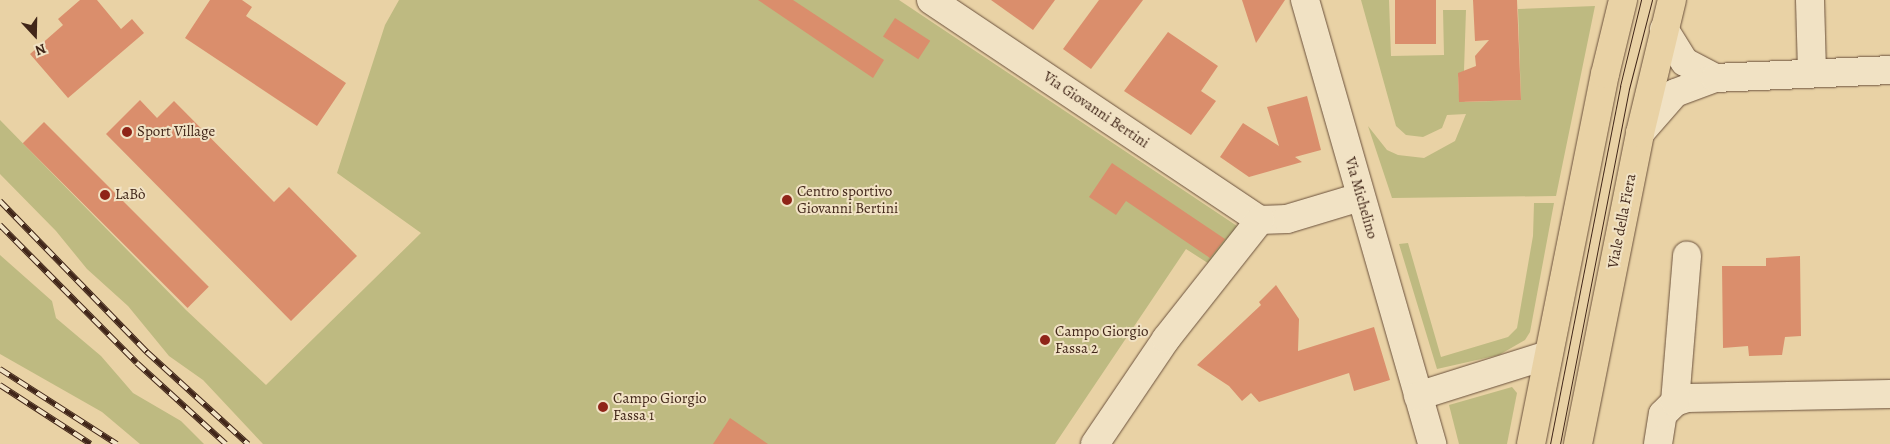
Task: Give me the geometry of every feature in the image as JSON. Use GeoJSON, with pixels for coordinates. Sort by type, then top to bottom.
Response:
{"type":"FeatureCollection","features":[{"type":"Feature","properties":{"kind":"main road"},"geometry":{"type":"LineString","coordinates":[[1531,444],[1623,0]]}},
{"type":"Feature","properties":{"kind":"main road","name":"Viale della Fiera"},"geometry":{"type":"LineString","coordinates":[[1578,444],[1640,133],[1672,0]]}},
{"type":"Feature","properties":{"kind":"street","name":"Via Giovanni Bertini"},"geometry":{"type":"LineString","coordinates":[[931,0],[1260,220]]}},
{"type":"Feature","properties":{"kind":"street","name":"Via Michelino"},"geometry":{"type":"LineString","coordinates":[[1305,0],[1432,444]]}},
{"type":"Feature","properties":{"kind":"street"},"geometry":{"type":"LineString","coordinates":[[1810,0],[1812,72]]}},
{"type":"Feature","properties":{"kind":"street"},"geometry":{"type":"LineString","coordinates":[[1664,29],[1684,62],[1715,78]]}},
{"type":"Feature","properties":{"kind":"street"},"geometry":{"type":"LineString","coordinates":[[1640,133],[1675,92],[1715,78],[1812,72],[1890,70]]}},
{"type":"Feature","properties":{"kind":"street"},"geometry":{"type":"LineString","coordinates":[[1095,444],[1166,339],[1260,220],[1287,219],[1360,197]]}},
{"type":"Feature","properties":{"kind":"street"},"geometry":{"type":"LineString","coordinates":[[1675,402],[1688,255]]}},
{"type":"Feature","properties":{"kind":"street"},"geometry":{"type":"LineString","coordinates":[[1418,396],[1548,355]]}},
{"type":"Feature","properties":{"kind":"street"},"geometry":{"type":"LineString","coordinates":[[1658,444],[1663,414],[1675,402],[1687,398],[1890,394]]}},
{"type":"Feature","properties":{"kind":"shaded area","name":"Centro sportivo Giovanni Bertini"},"geometry":{"type":"Polygon","coordinates":[[[399,0],[899,0],[1240,228],[1214,267],[1186,249],[1055,444],[263,444],[203,380],[169,356],[128,306],[87,269],[56,231],[0,174],[0,120],[186,310],[266,385],[421,233],[337,173],[385,25],[399,0]]]}},
{"type":"Feature","properties":{"kind":"shaded area"},"geometry":{"type":"Polygon","coordinates":[[[1361,0],[1389,0],[1391,56],[1444,55],[1443,10],[1466,10],[1464,71],[1458,77],[1459,95],[1465,102],[1521,100],[1518,9],[1595,6],[1556,196],[1392,198],[1368,126],[1387,150],[1398,155],[1424,158],[1455,141],[1466,114],[1447,115],[1442,128],[1423,137],[1406,135],[1396,126],[1361,0]]]}},
{"type":"Feature","properties":{"kind":"shaded area"},"geometry":{"type":"Polygon","coordinates":[[[1534,203],[1554,203],[1530,332],[1525,340],[1499,355],[1437,369],[1399,244],[1408,243],[1441,357],[1508,337],[1517,328],[1533,236],[1534,203]]]}},
{"type":"Feature","properties":{"kind":"shaded area"},"geometry":{"type":"Polygon","coordinates":[[[0,255],[52,301],[56,318],[101,356],[133,393],[181,421],[204,444],[140,444],[102,412],[0,354],[0,255]]]}},
{"type":"Feature","properties":{"kind":"shaded area"},"geometry":{"type":"Polygon","coordinates":[[[1512,387],[1517,393],[1507,444],[1459,444],[1449,405],[1512,387]]]}},
{"type":"Feature","properties":{"kind":"building"},"geometry":{"type":"Polygon","coordinates":[[[80,0],[97,0],[121,29],[132,19],[144,33],[68,98],[30,54],[63,25],[58,19],[80,0]]]}},
{"type":"Feature","properties":{"kind":"building"},"geometry":{"type":"Polygon","coordinates":[[[210,0],[242,0],[252,7],[246,16],[346,83],[317,126],[185,38],[210,0]]]}},
{"type":"Feature","properties":{"kind":"building"},"geometry":{"type":"Polygon","coordinates":[[[758,0],[793,0],[884,60],[873,78],[758,0]]]}},
{"type":"Feature","properties":{"kind":"building"},"geometry":{"type":"Polygon","coordinates":[[[991,0],[1055,0],[1033,30],[991,0]]]}},
{"type":"Feature","properties":{"kind":"building"},"geometry":{"type":"Polygon","coordinates":[[[1099,0],[1143,0],[1091,69],[1063,49],[1099,0]]]}},
{"type":"Feature","properties":{"kind":"building"},"geometry":{"type":"Polygon","coordinates":[[[1242,0],[1285,0],[1256,43],[1242,0]]]}},
{"type":"Feature","properties":{"kind":"building"},"geometry":{"type":"Polygon","coordinates":[[[1395,0],[1436,0],[1436,44],[1395,44],[1395,0]]]}},
{"type":"Feature","properties":{"kind":"building"},"geometry":{"type":"Polygon","coordinates":[[[1473,0],[1517,0],[1521,100],[1459,102],[1458,73],[1476,66],[1475,56],[1489,40],[1475,41],[1473,0]]]}},
{"type":"Feature","properties":{"kind":"building"},"geometry":{"type":"Polygon","coordinates":[[[895,18],[930,41],[918,59],[883,36],[895,18]]]}},
{"type":"Feature","properties":{"kind":"building"},"geometry":{"type":"Polygon","coordinates":[[[1168,32],[1218,66],[1201,91],[1216,101],[1191,135],[1124,91],[1168,32]]]}},
{"type":"Feature","properties":{"kind":"building"},"geometry":{"type":"Polygon","coordinates":[[[1307,96],[1321,150],[1295,157],[1302,162],[1249,177],[1220,157],[1243,123],[1279,146],[1267,107],[1307,96]]]}},
{"type":"Feature","properties":{"kind":"building"},"geometry":{"type":"Polygon","coordinates":[[[140,100],[157,118],[174,101],[274,202],[289,187],[357,256],[291,321],[106,134],[140,100]]]}},
{"type":"Feature","properties":{"kind":"building"},"geometry":{"type":"Polygon","coordinates":[[[44,122],[209,287],[188,308],[23,143],[44,122]]]}},
{"type":"Feature","properties":{"kind":"building"},"geometry":{"type":"Polygon","coordinates":[[[1112,163],[1225,239],[1210,258],[1126,201],[1116,215],[1089,197],[1112,163]]]}},
{"type":"Feature","properties":{"kind":"building"},"geometry":{"type":"Polygon","coordinates":[[[1800,256],[1801,336],[1785,337],[1782,355],[1749,356],[1748,346],[1723,348],[1722,266],[1766,266],[1766,258],[1800,256]]]}},
{"type":"Feature","properties":{"kind":"building"},"geometry":{"type":"Polygon","coordinates":[[[1276,285],[1299,319],[1298,351],[1374,327],[1390,380],[1354,391],[1349,373],[1259,402],[1251,393],[1242,401],[1229,386],[1197,365],[1261,305],[1259,302],[1276,285]]]}},
{"type":"Feature","properties":{"kind":"building"},"geometry":{"type":"Polygon","coordinates":[[[730,418],[768,444],[713,444],[730,418]]]}},
{"type":"Feature","properties":{"kind":"tram line"},"geometry":{"type":"LineString","coordinates":[[1550,444],[1620,86],[1641,0]]}},
{"type":"Feature","properties":{"kind":"tram line"},"geometry":{"type":"LineString","coordinates":[[1560,444],[1629,89],[1652,0]]}},
{"type":"Feature","properties":{"kind":"railway"},"geometry":{"type":"LineString","coordinates":[[0,201],[147,352],[248,444]]}},
{"type":"Feature","properties":{"kind":"railway"},"geometry":{"type":"LineString","coordinates":[[0,225],[137,363],[226,444]]}},
{"type":"Feature","properties":{"kind":"railway"},"geometry":{"type":"LineString","coordinates":[[0,369],[117,444]]}},
{"type":"Feature","properties":{"kind":"railway"},"geometry":{"type":"LineString","coordinates":[[0,385],[91,444]]}},
{"type":"Feature","properties":{"kind":"place","name":"Sport Village"},"geometry":{"type":"Point","coordinates":[127,132]}},
{"type":"Feature","properties":{"kind":"place","name":"LaBò"},"geometry":{"type":"Point","coordinates":[105,195]}},
{"type":"Feature","properties":{"kind":"place","name":"Centro sportivo Giovanni Bertini"},"geometry":{"type":"Point","coordinates":[787,200]}},
{"type":"Feature","properties":{"kind":"place","name":"Campo Giorgio Fassa 2"},"geometry":{"type":"Point","coordinates":[1045,340]}},
{"type":"Feature","properties":{"kind":"place","name":"Campo Giorgio Fassa 1"},"geometry":{"type":"Point","coordinates":[603,407]}}]}
